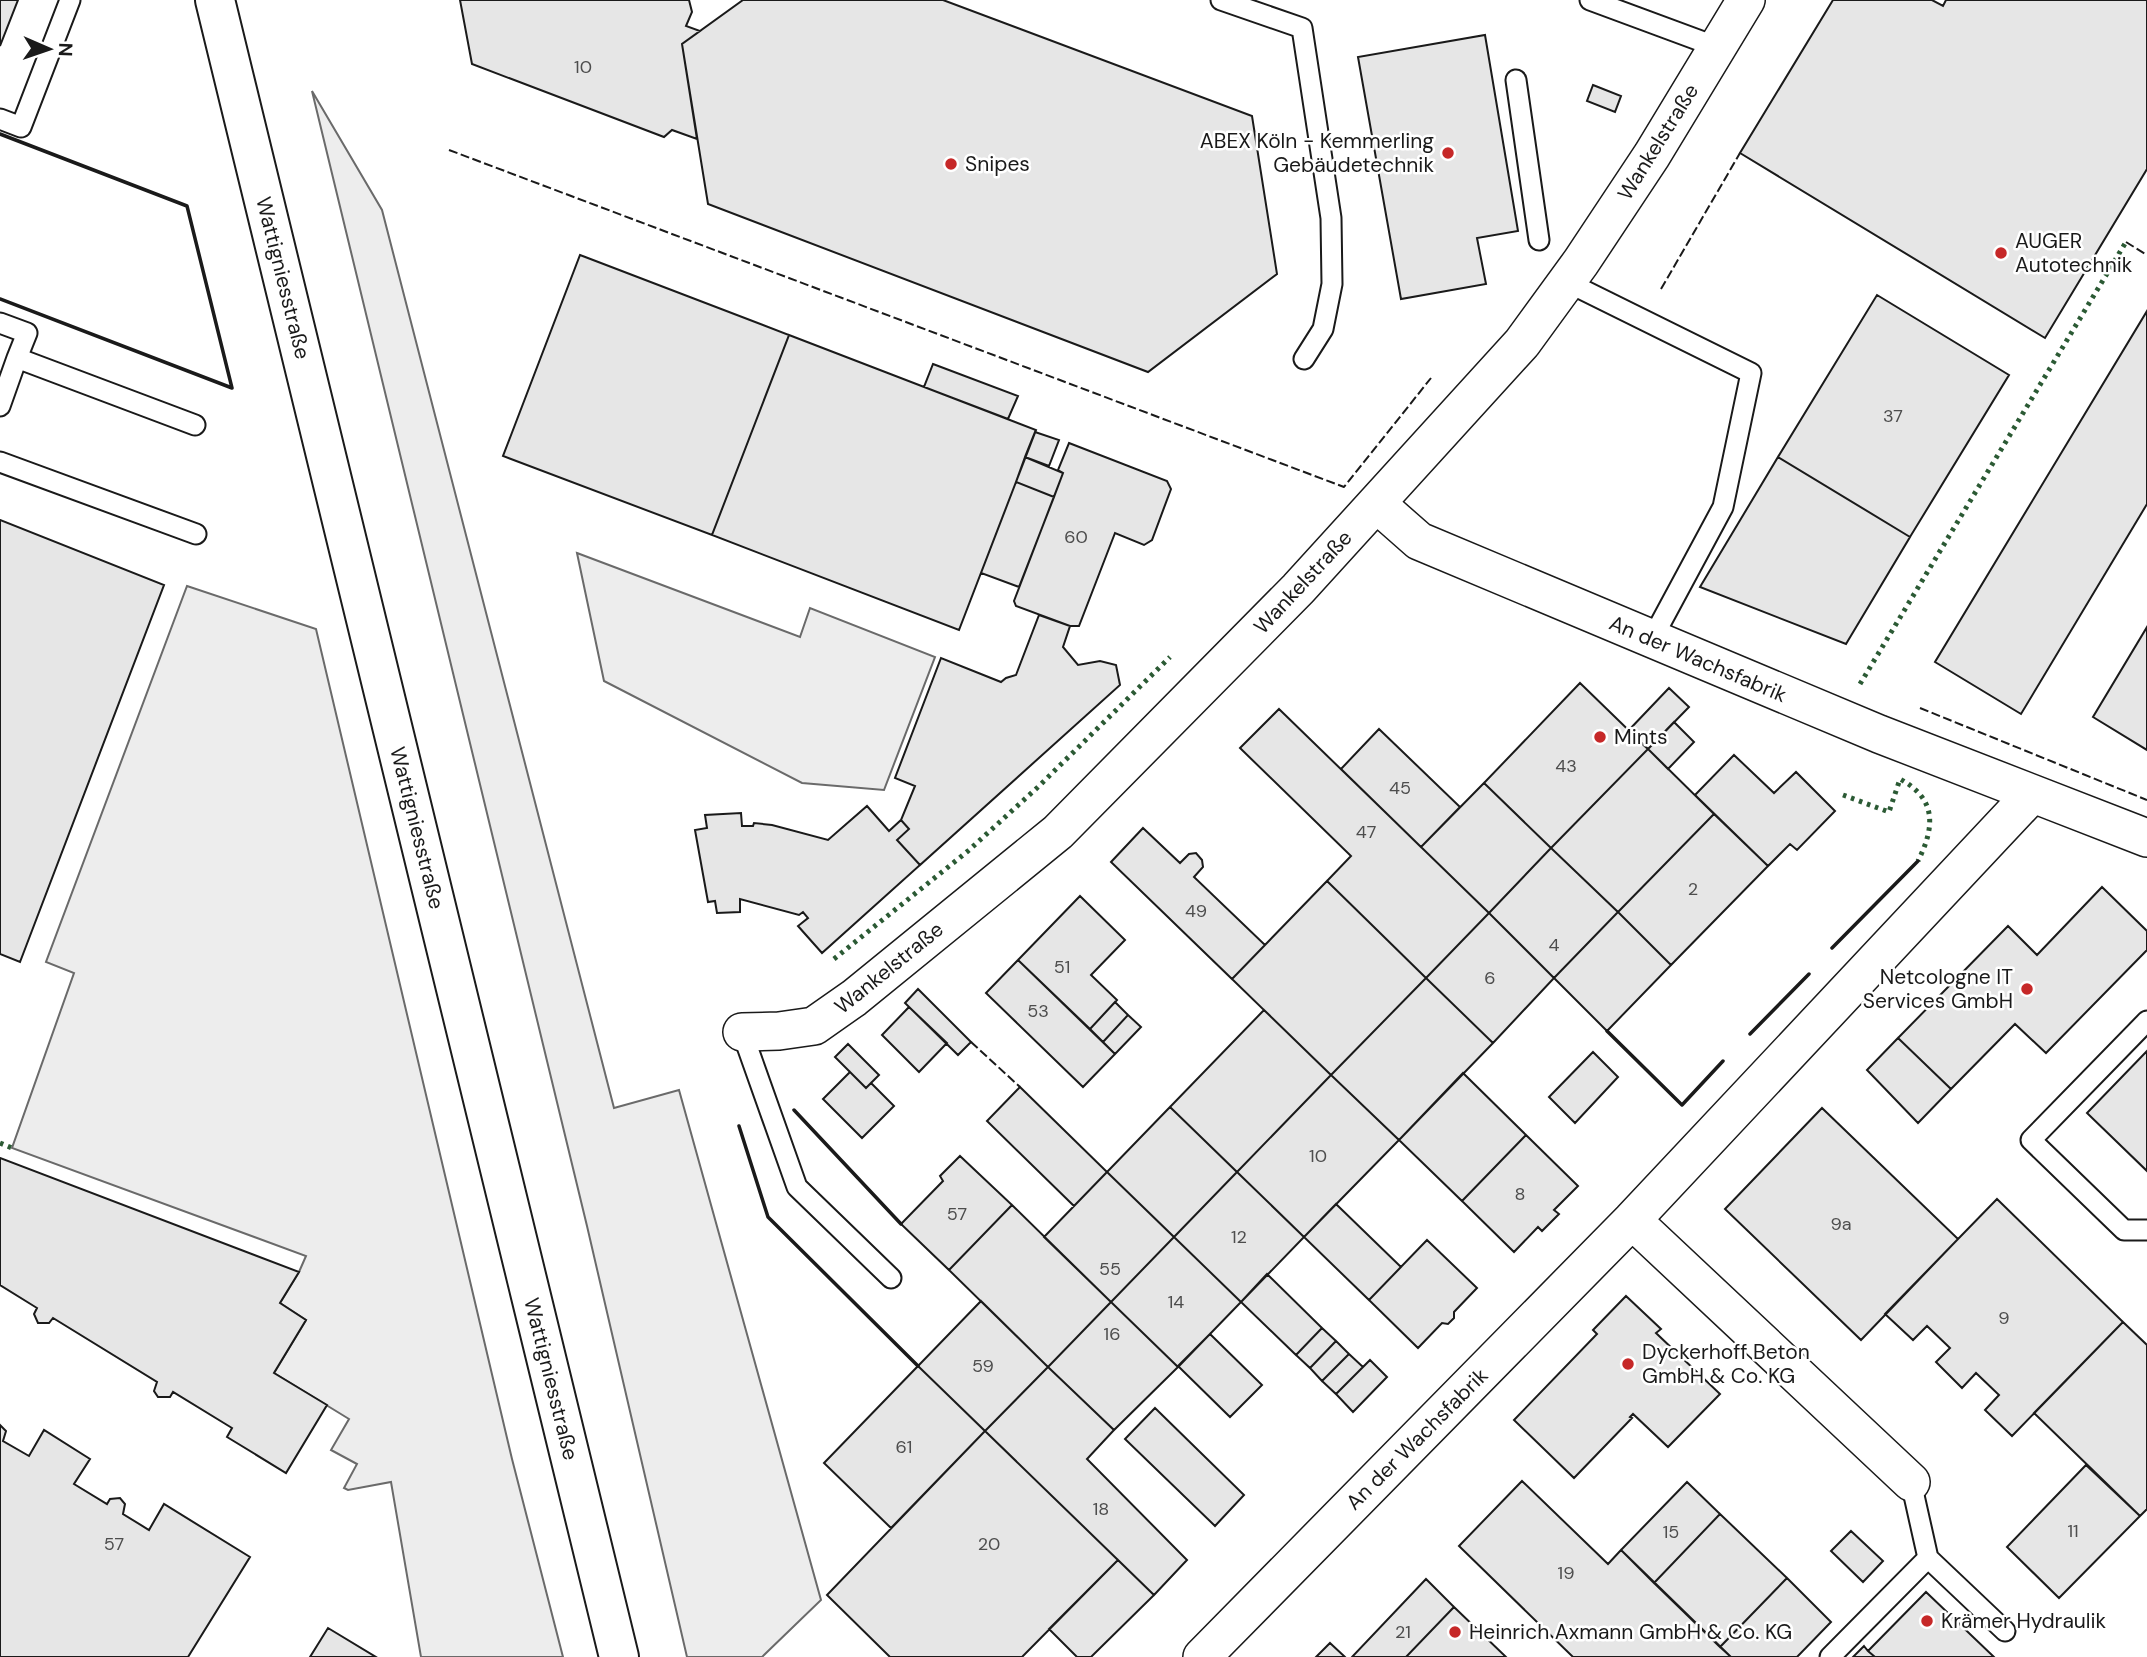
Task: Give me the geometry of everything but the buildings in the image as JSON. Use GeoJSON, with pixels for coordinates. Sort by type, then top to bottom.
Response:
{"type":"FeatureCollection","features":[{"type":"Feature","properties":{"kind":"main road","name":"Wattigniesstraße"},"geometry":{"type":"LineString","coordinates":[[215,0],[619,1657]]}},
{"type":"Feature","properties":{"kind":"street","name":"Wankelstraße"},"geometry":{"type":"LineString","coordinates":[[742,1032],[814,1026],[853,998],[1058,832],[1298,589],[1522,343],[1567,282],[1652,155],[1746,0]]}},
{"type":"Feature","properties":{"kind":"street","name":"An der Wachsfabrik"},"geometry":{"type":"LineString","coordinates":[[1377,504],[1419,541],[1879,734],[2147,838]]}},
{"type":"Feature","properties":{"kind":"street","name":"An der Wachsfabrik"},"geometry":{"type":"LineString","coordinates":[[1202,1657],[1632,1220],[2031,794]]}},
{"type":"Feature","properties":{"kind":"street"},"geometry":{"type":"LineString","coordinates":[[1632,1220],[1911,1482]]}},
{"type":"Feature","properties":{"kind":"lane"},"geometry":{"type":"LineString","coordinates":[[0,119],[21,127],[70,0]]}},
{"type":"Feature","properties":{"kind":"lane"},"geometry":{"type":"LineString","coordinates":[[1221,0],[1302,28],[1331,218],[1332,284],[1323,329],[1304,359]]}},
{"type":"Feature","properties":{"kind":"lane"},"geometry":{"type":"LineString","coordinates":[[1590,0],[1717,47]]}},
{"type":"Feature","properties":{"kind":"lane"},"geometry":{"type":"LineString","coordinates":[[1516,80],[1539,240]]}},
{"type":"Feature","properties":{"kind":"lane"},"geometry":{"type":"LineString","coordinates":[[1567,282],[1751,373],[1723,507],[1652,639]]}},
{"type":"Feature","properties":{"kind":"lane"},"geometry":{"type":"LineString","coordinates":[[0,323],[27,333],[0,405]]}},
{"type":"Feature","properties":{"kind":"lane"},"geometry":{"type":"LineString","coordinates":[[18,358],[195,425]]}},
{"type":"Feature","properties":{"kind":"lane"},"geometry":{"type":"LineString","coordinates":[[0,462],[195,534]]}},
{"type":"Feature","properties":{"kind":"lane"},"geometry":{"type":"LineString","coordinates":[[2147,1021],[2031,1140],[2124,1230],[2147,1230]]}},
{"type":"Feature","properties":{"kind":"lane"},"geometry":{"type":"LineString","coordinates":[[742,1032],[797,1187],[891,1278]]}},
{"type":"Feature","properties":{"kind":"lane"},"geometry":{"type":"LineString","coordinates":[[1911,1482],[1928,1558],[2005,1631]]}},
{"type":"Feature","properties":{"kind":"lane"},"geometry":{"type":"LineString","coordinates":[[1830,1657],[1928,1558]]}},
{"type":"Feature","properties":{"kind":"shaded area"},"geometry":{"type":"Polygon","coordinates":[[[312,91],[382,210],[614,1108],[679,1090],[821,1600],[762,1657],[687,1657],[587,1226],[312,91]]]}},
{"type":"Feature","properties":{"kind":"shaded area"},"geometry":{"type":"Polygon","coordinates":[[[577,553],[800,637],[810,608],[935,657],[884,790],[802,783],[604,681],[577,553]]]}},
{"type":"Feature","properties":{"kind":"shaded area"},"geometry":{"type":"Polygon","coordinates":[[[187,586],[316,629],[512,1459],[563,1657],[421,1657],[391,1482],[348,1490],[344,1488],[357,1464],[331,1450],[349,1419],[274,1373],[306,1320],[280,1303],[306,1256],[12,1148],[74,973],[46,962],[187,586]]]}},
{"type":"Feature","properties":{"kind":"hedge"},"geometry":{"type":"LineString","coordinates":[[1860,684],[2126,242]]}},
{"type":"Feature","properties":{"kind":"hedge"},"geometry":{"type":"LineString","coordinates":[[834,959],[968,851],[1038,787],[1170,657]]}},
{"type":"Feature","properties":{"kind":"hedge"},"geometry":{"type":"LineString","coordinates":[[1843,795],[1889,812],[1900,779],[1912,787],[1921,795],[1926,805],[1930,825],[1918,861]]}},
{"type":"Feature","properties":{"kind":"hedge"},"geometry":{"type":"LineString","coordinates":[[0,1143],[12,1148]]}},
{"type":"Feature","properties":{"kind":"fence"},"geometry":{"type":"LineString","coordinates":[[449,150],[1344,487],[1431,378]]}},
{"type":"Feature","properties":{"kind":"fence"},"geometry":{"type":"LineString","coordinates":[[1661,289],[1740,153]]}},
{"type":"Feature","properties":{"kind":"fence"},"geometry":{"type":"LineString","coordinates":[[2126,242],[2147,255]]}},
{"type":"Feature","properties":{"kind":"fence"},"geometry":{"type":"LineString","coordinates":[[1920,708],[2147,800]]}},
{"type":"Feature","properties":{"kind":"fence"},"geometry":{"type":"LineString","coordinates":[[971,1042],[1020,1087]]}},
{"type":"Feature","properties":{"kind":"wall"},"geometry":{"type":"LineString","coordinates":[[0,134],[187,206],[232,388],[0,299]]}},
{"type":"Feature","properties":{"kind":"wall"},"geometry":{"type":"LineString","coordinates":[[1832,948],[1918,861]]}},
{"type":"Feature","properties":{"kind":"wall"},"geometry":{"type":"LineString","coordinates":[[1750,1034],[1809,974]]}},
{"type":"Feature","properties":{"kind":"wall"},"geometry":{"type":"LineString","coordinates":[[1607,1031],[1682,1105],[1723,1061]]}},
{"type":"Feature","properties":{"kind":"wall"},"geometry":{"type":"LineString","coordinates":[[794,1110],[901,1224]]}},
{"type":"Feature","properties":{"kind":"wall"},"geometry":{"type":"LineString","coordinates":[[739,1126],[768,1217],[918,1366]]}},
{"type":"Feature","properties":{"kind":"place","name":"ABEX Köln - Kemmerling Gebäudetechnik"},"geometry":{"type":"Point","coordinates":[1448,153]}},
{"type":"Feature","properties":{"kind":"place","name":"Snipes"},"geometry":{"type":"Point","coordinates":[951,164]}},
{"type":"Feature","properties":{"kind":"place","name":"AUGER Autotechnik"},"geometry":{"type":"Point","coordinates":[2001,253]}},
{"type":"Feature","properties":{"kind":"place","name":"Mints"},"geometry":{"type":"Point","coordinates":[1600,737]}},
{"type":"Feature","properties":{"kind":"place","name":"Netcologne IT Services GmbH"},"geometry":{"type":"Point","coordinates":[2027,989]}},
{"type":"Feature","properties":{"kind":"place","name":"Dyckerhoff Beton GmbH & Co. KG"},"geometry":{"type":"Point","coordinates":[1628,1364]}},
{"type":"Feature","properties":{"kind":"place","name":"Krämer Hydraulik"},"geometry":{"type":"Point","coordinates":[1927,1621]}},
{"type":"Feature","properties":{"kind":"place","name":"Heinrich Axmann GmbH & Co. KG"},"geometry":{"type":"Point","coordinates":[1455,1632]}}]}
